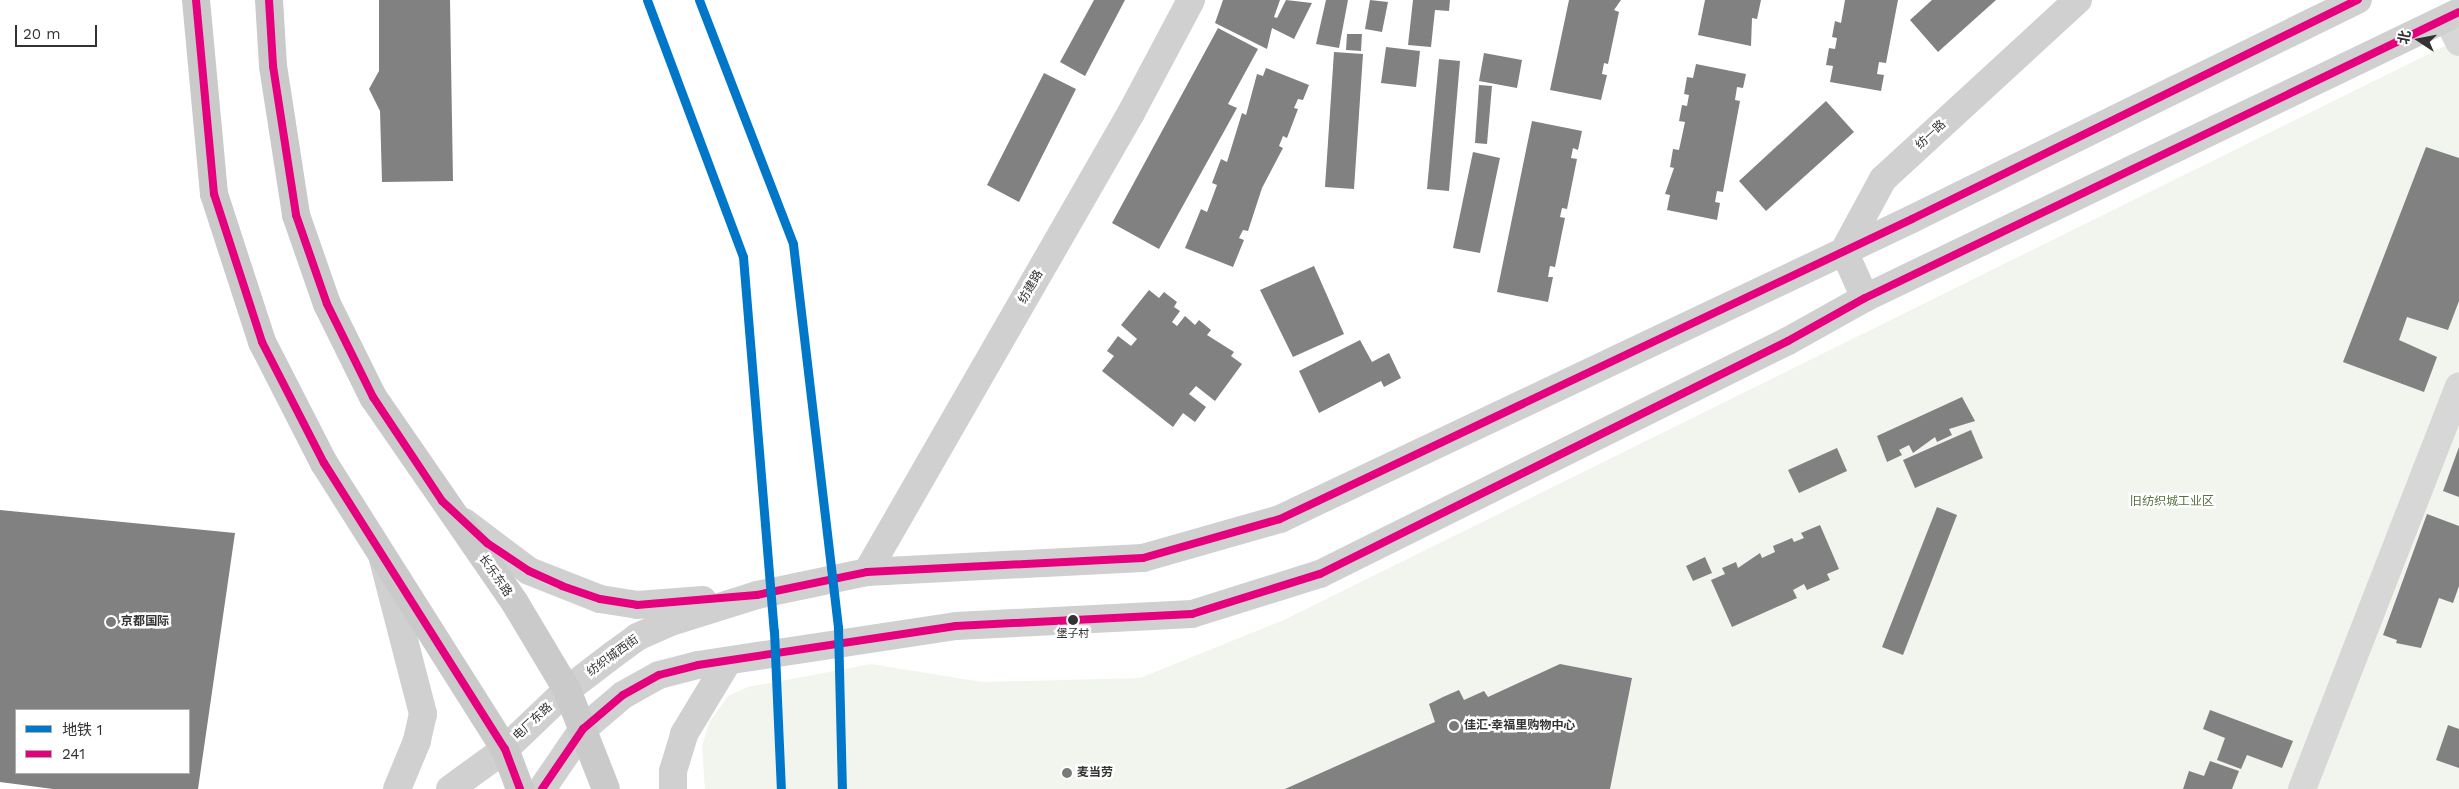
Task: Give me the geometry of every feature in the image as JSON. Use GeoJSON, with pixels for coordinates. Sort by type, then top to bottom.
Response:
{"type":"FeatureCollection","features":[{"type":"Feature","properties":{"kind":"main road"},"geometry":{"type":"LineString","coordinates":[[196,0],[214,194],[262,342],[324,463],[380,548],[505,749],[520,789]]}},
{"type":"Feature","properties":{"kind":"main road","name":"长乐东路"},"geometry":{"type":"LineString","coordinates":[[269,0],[273,66],[296,215],[328,304],[374,397],[442,501],[514,603],[567,690],[606,789]]}},
{"type":"Feature","properties":{"kind":"main road","name":"纺建路"},"geometry":{"type":"LineString","coordinates":[[867,572],[1126,121],[1191,0]]}},
{"type":"Feature","properties":{"kind":"main road","name":"纺一路"},"geometry":{"type":"LineString","coordinates":[[1844,251],[1883,178],[2078,0]]}},
{"type":"Feature","properties":{"kind":"main road","name":"纺织城西街"},"geometry":{"type":"LineString","coordinates":[[567,690],[637,637],[668,623],[757,595],[867,572],[1143,558],[1280,519],[1844,251],[2358,0]]}},
{"type":"Feature","properties":{"kind":"main road"},"geometry":{"type":"LineString","coordinates":[[542,789],[583,729],[624,695],[659,675],[728,661],[956,626],[1192,614],[1251,598],[1320,574],[1788,341],[1865,298],[2455,24]]}},
{"type":"Feature","properties":{"kind":"main road"},"geometry":{"type":"LineString","coordinates":[[1844,251],[1865,298]]}},
{"type":"Feature","properties":{"kind":"main road"},"geometry":{"type":"LineString","coordinates":[[442,501],[487,543],[529,571],[600,599],[637,605],[757,595]]}},
{"type":"Feature","properties":{"kind":"main road"},"geometry":{"type":"LineString","coordinates":[[380,548],[423,714],[417,741],[396,789]]}},
{"type":"Feature","properties":{"kind":"main road"},"geometry":{"type":"LineString","coordinates":[[673,789],[673,771],[684,734],[728,661]]}},
{"type":"Feature","properties":{"kind":"main road","name":"电厂东路"},"geometry":{"type":"LineString","coordinates":[[450,789],[505,749],[567,690]]}},
{"type":"Feature","properties":{"kind":"street"},"geometry":{"type":"LineString","coordinates":[[2302,789],[2459,387]]}},
{"type":"Feature","properties":{"kind":"green space","name":"旧纺织城工业区"},"geometry":{"type":"Polygon","coordinates":[[[2459,39],[2459,789],[705,789],[702,746],[709,723],[728,696],[748,687],[871,664],[982,682],[1140,678],[1284,620],[2459,39]]]}},
{"type":"Feature","properties":{"kind":"building"},"geometry":{"type":"Polygon","coordinates":[[[379,0],[450,0],[453,181],[382,182],[380,111],[369,89],[379,71],[379,0]]]}},
{"type":"Feature","properties":{"kind":"building"},"geometry":{"type":"Polygon","coordinates":[[[1094,0],[1125,0],[1085,76],[1060,62],[1094,0]]]}},
{"type":"Feature","properties":{"kind":"building"},"geometry":{"type":"Polygon","coordinates":[[[1223,0],[1280,0],[1274,17],[1277,18],[1286,0],[1312,3],[1294,39],[1272,28],[1267,49],[1215,23],[1223,0]]]}},
{"type":"Feature","properties":{"kind":"building"},"geometry":{"type":"Polygon","coordinates":[[[1326,0],[1348,0],[1339,48],[1316,44],[1326,0]]]}},
{"type":"Feature","properties":{"kind":"building"},"geometry":{"type":"Polygon","coordinates":[[[1370,0],[1388,2],[1382,32],[1365,29],[1370,0]]]}},
{"type":"Feature","properties":{"kind":"building"},"geometry":{"type":"Polygon","coordinates":[[[1413,0],[1450,0],[1449,11],[1435,10],[1431,47],[1408,45],[1413,0]]]}},
{"type":"Feature","properties":{"kind":"building"},"geometry":{"type":"Polygon","coordinates":[[[1569,0],[1621,0],[1614,10],[1619,12],[1608,64],[1604,63],[1602,74],[1607,75],[1601,100],[1550,90],[1569,0]]]}},
{"type":"Feature","properties":{"kind":"building"},"geometry":{"type":"Polygon","coordinates":[[[1705,0],[1761,0],[1757,19],[1752,18],[1751,46],[1698,35],[1705,0]]]}},
{"type":"Feature","properties":{"kind":"building"},"geometry":{"type":"Polygon","coordinates":[[[1845,0],[1898,0],[1886,63],[1879,62],[1877,74],[1884,75],[1881,91],[1830,82],[1833,66],[1826,65],[1829,48],[1835,49],[1837,38],[1832,37],[1835,21],[1841,23],[1845,0]]]}},
{"type":"Feature","properties":{"kind":"building"},"geometry":{"type":"Polygon","coordinates":[[[1932,0],[1996,0],[1938,52],[1910,20],[1932,0]]]}},
{"type":"Feature","properties":{"kind":"building"},"geometry":{"type":"Polygon","coordinates":[[[1218,28],[1258,49],[1228,104],[1237,108],[1159,249],[1112,223],[1218,28]]]}},
{"type":"Feature","properties":{"kind":"building"},"geometry":{"type":"Polygon","coordinates":[[[1347,34],[1362,34],[1361,51],[1346,50],[1347,34]]]}},
{"type":"Feature","properties":{"kind":"building"},"geometry":{"type":"Polygon","coordinates":[[[1386,47],[1420,51],[1416,87],[1381,83],[1386,47]]]}},
{"type":"Feature","properties":{"kind":"building"},"geometry":{"type":"Polygon","coordinates":[[[1334,52],[1363,54],[1354,189],[1325,187],[1334,52]]]}},
{"type":"Feature","properties":{"kind":"building"},"geometry":{"type":"Polygon","coordinates":[[[1484,53],[1522,60],[1517,88],[1479,81],[1484,53]]]}},
{"type":"Feature","properties":{"kind":"building"},"geometry":{"type":"Polygon","coordinates":[[[1439,59],[1460,61],[1449,191],[1427,189],[1439,59]]]}},
{"type":"Feature","properties":{"kind":"building"},"geometry":{"type":"Polygon","coordinates":[[[1696,64],[1746,74],[1743,88],[1737,87],[1735,100],[1740,101],[1723,192],[1717,191],[1715,202],[1720,203],[1717,220],[1667,210],[1670,195],[1665,194],[1674,168],[1670,167],[1673,149],[1679,150],[1685,122],[1679,121],[1682,105],[1687,106],[1689,95],[1684,94],[1687,77],[1693,78],[1696,64]]]}},
{"type":"Feature","properties":{"kind":"building"},"geometry":{"type":"Polygon","coordinates":[[[1266,68],[1309,85],[1303,100],[1298,99],[1294,108],[1298,109],[1287,138],[1283,136],[1279,146],[1283,148],[1262,188],[1248,231],[1243,230],[1239,238],[1244,240],[1233,267],[1185,248],[1201,209],[1207,212],[1217,185],[1212,183],[1221,159],[1227,162],[1242,113],[1246,115],[1257,74],[1263,76],[1266,68]]]}},
{"type":"Feature","properties":{"kind":"building"},"geometry":{"type":"Polygon","coordinates":[[[1044,73],[1076,89],[1019,202],[987,185],[1044,73]]]}},
{"type":"Feature","properties":{"kind":"building"},"geometry":{"type":"Polygon","coordinates":[[[1479,85],[1492,86],[1487,144],[1475,143],[1479,85]]]}},
{"type":"Feature","properties":{"kind":"building"},"geometry":{"type":"Polygon","coordinates":[[[1826,101],[1854,132],[1766,211],[1739,181],[1826,101]]]}},
{"type":"Feature","properties":{"kind":"building"},"geometry":{"type":"Polygon","coordinates":[[[1532,121],[1582,131],[1578,150],[1573,148],[1571,158],[1577,159],[1567,209],[1562,208],[1560,217],[1565,218],[1555,267],[1550,266],[1548,277],[1553,277],[1548,302],[1497,292],[1532,121]]]}},
{"type":"Feature","properties":{"kind":"building"},"geometry":{"type":"Polygon","coordinates":[[[2426,147],[2459,158],[2459,301],[2448,330],[2407,317],[2399,340],[2437,357],[2424,392],[2343,362],[2426,147]]]}},
{"type":"Feature","properties":{"kind":"building"},"geometry":{"type":"Polygon","coordinates":[[[1473,152],[1500,158],[1480,253],[1453,248],[1473,152]]]}},
{"type":"Feature","properties":{"kind":"building"},"geometry":{"type":"Polygon","coordinates":[[[1314,266],[1344,334],[1293,357],[1260,290],[1314,266]]]}},
{"type":"Feature","properties":{"kind":"building"},"geometry":{"type":"Polygon","coordinates":[[[1149,290],[1159,298],[1164,292],[1177,302],[1174,307],[1180,311],[1172,322],[1177,326],[1185,316],[1195,325],[1199,320],[1211,330],[1207,335],[1234,352],[1231,356],[1242,364],[1215,401],[1196,386],[1189,394],[1206,407],[1195,422],[1183,413],[1173,427],[1102,371],[1114,356],[1107,351],[1118,336],[1131,346],[1137,339],[1121,325],[1149,290]]]}},
{"type":"Feature","properties":{"kind":"building"},"geometry":{"type":"Polygon","coordinates":[[[1360,340],[1372,362],[1389,353],[1401,378],[1384,387],[1381,381],[1319,413],[1299,371],[1360,340]]]}},
{"type":"Feature","properties":{"kind":"building"},"geometry":{"type":"Polygon","coordinates":[[[1962,397],[1975,421],[1949,429],[1952,435],[1937,442],[1935,437],[1913,453],[1909,445],[1899,450],[1902,455],[1887,462],[1877,436],[1962,397]]]}},
{"type":"Feature","properties":{"kind":"building"},"geometry":{"type":"Polygon","coordinates":[[[1971,430],[1983,458],[1915,488],[1903,460],[1971,430]]]}},
{"type":"Feature","properties":{"kind":"building"},"geometry":{"type":"Polygon","coordinates":[[[2459,447],[2459,497],[2443,491],[2459,447]]]}},
{"type":"Feature","properties":{"kind":"building"},"geometry":{"type":"Polygon","coordinates":[[[1837,448],[1847,471],[1799,493],[1788,470],[1837,448]]]}},
{"type":"Feature","properties":{"kind":"building"},"geometry":{"type":"Polygon","coordinates":[[[1937,507],[1957,515],[1903,655],[1882,647],[1937,507]]]}},
{"type":"Feature","properties":{"kind":"building","name":"京都国际"},"geometry":{"type":"Polygon","coordinates":[[[0,510],[235,533],[198,789],[53,789],[0,782],[0,510]]]}},
{"type":"Feature","properties":{"kind":"building"},"geometry":{"type":"Polygon","coordinates":[[[2427,514],[2459,526],[2459,586],[2453,603],[2439,598],[2421,648],[2396,643],[2397,640],[2383,635],[2427,514]]]}},
{"type":"Feature","properties":{"kind":"building"},"geometry":{"type":"Polygon","coordinates":[[[1820,525],[1839,569],[1827,574],[1830,580],[1807,590],[1804,584],[1793,590],[1797,598],[1732,627],[1711,580],[1725,574],[1722,568],[1736,562],[1738,568],[1760,553],[1762,558],[1775,552],[1773,546],[1792,538],[1794,542],[1804,538],[1801,533],[1820,525]]]}},
{"type":"Feature","properties":{"kind":"building"},"geometry":{"type":"Polygon","coordinates":[[[1705,557],[1712,573],[1693,581],[1686,566],[1705,557]]]}},
{"type":"Feature","properties":{"kind":"building","name":"佳汇·幸福里购物中心"},"geometry":{"type":"Polygon","coordinates":[[[1560,664],[1632,678],[1610,789],[1285,789],[1435,722],[1429,704],[1443,697],[1459,690],[1464,700],[1484,691],[1488,697],[1560,664]]]}},
{"type":"Feature","properties":{"kind":"building"},"geometry":{"type":"Polygon","coordinates":[[[2210,710],[2293,741],[2282,768],[2247,755],[2241,769],[2217,760],[2225,738],[2203,729],[2210,710]]]}},
{"type":"Feature","properties":{"kind":"building"},"geometry":{"type":"Polygon","coordinates":[[[2448,725],[2459,729],[2459,768],[2436,760],[2448,725]]]}},
{"type":"Feature","properties":{"kind":"building"},"geometry":{"type":"Polygon","coordinates":[[[2210,761],[2239,771],[2232,789],[2183,789],[2189,771],[2204,776],[2210,761]]]}},
{"type":"Feature","properties":{"kind":"metro line","name":"1"},"geometry":{"type":"LineString","coordinates":[[647,0],[743,257],[774,631],[781,789]]}},
{"type":"Feature","properties":{"kind":"metro line","name":"1"},"geometry":{"type":"LineString","coordinates":[[699,0],[793,244],[838,628],[842,789]]}},
{"type":"Feature","properties":{"kind":"transit line","name":"241"},"geometry":{"type":"LineString","coordinates":[[196,0],[214,194],[262,342],[324,463],[505,749],[520,789]]}},
{"type":"Feature","properties":{"kind":"transit line","name":"241"},"geometry":{"type":"LineString","coordinates":[[269,0],[273,66],[296,215],[327,304],[373,397],[442,501],[487,543],[529,571],[562,586],[600,599],[637,605],[757,595],[867,572],[1143,558],[1280,519],[1912,219],[2358,0]]}},
{"type":"Feature","properties":{"kind":"transit line","name":"241"},"geometry":{"type":"LineString","coordinates":[[542,789],[583,729],[623,695],[659,675],[698,665],[956,626],[1192,614],[1320,574],[1788,341],[1865,298],[2459,12]]}},
{"type":"Feature","properties":{"kind":"place","name":"堡子村"},"geometry":{"type":"Point","coordinates":[1073,620]}},
{"type":"Feature","properties":{"kind":"place","name":"京都国际"},"geometry":{"type":"Point","coordinates":[111,622]}},
{"type":"Feature","properties":{"kind":"place","name":"佳汇·幸福里购物中心"},"geometry":{"type":"Point","coordinates":[1454,726]}},
{"type":"Feature","properties":{"kind":"place","name":"麦当劳"},"geometry":{"type":"Point","coordinates":[1067,773]}}]}
